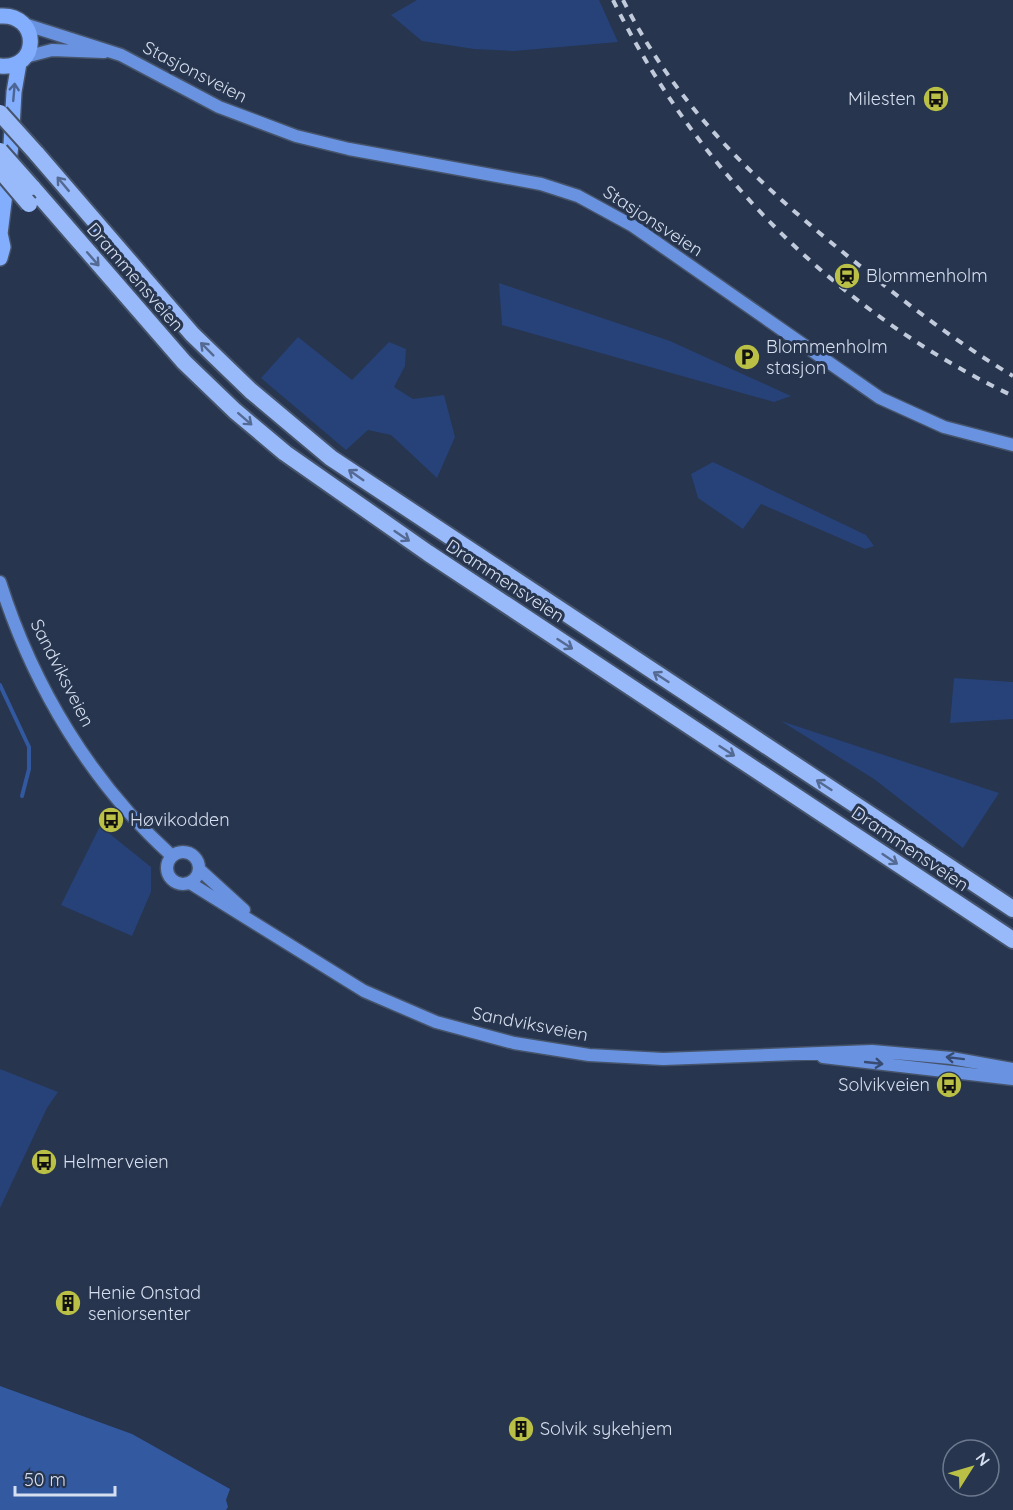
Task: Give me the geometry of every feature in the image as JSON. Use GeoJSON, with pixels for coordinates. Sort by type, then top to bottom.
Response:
{"type":"FeatureCollection","features":[{"type":"Feature","properties":{"kind":"highway","name":"Drammensveien"},"geometry":{"type":"LineString","coordinates":[[0,113],[192,334],[251,391],[332,458],[1013,909]]}},
{"type":"Feature","properties":{"kind":"highway"},"geometry":{"type":"LineString","coordinates":[[0,151],[30,195]]}},
{"type":"Feature","properties":{"kind":"highway"},"geometry":{"type":"LineString","coordinates":[[0,170],[30,195]]}},
{"type":"Feature","properties":{"kind":"highway","name":"Drammensveien"},"geometry":{"type":"LineString","coordinates":[[30,195],[55,215],[184,362],[235,411],[313,474],[1013,940]]}},
{"type":"Feature","properties":{"kind":"main road"},"geometry":{"type":"LineString","coordinates":[[0,258],[3,248],[0,233],[11,145],[14,92],[22,60],[31,40],[24,24],[14,17],[1,16]]}},
{"type":"Feature","properties":{"kind":"main road","name":"Stasjonsveien"},"geometry":{"type":"LineString","coordinates":[[24,24],[139,63],[219,106],[296,136],[349,149],[518,179],[578,196],[633,226],[880,398],[944,427],[1013,445]]}},
{"type":"Feature","properties":{"kind":"main road","name":"Stasjonsveien"},"geometry":{"type":"LineString","coordinates":[[22,60],[52,50],[108,52]]}},
{"type":"Feature","properties":{"kind":"main road"},"geometry":{"type":"LineString","coordinates":[[0,66],[22,60]]}},
{"type":"Feature","properties":{"kind":"main road","name":"Sandviksveien"},"geometry":{"type":"LineString","coordinates":[[0,582],[33,666],[65,727],[99,777],[140,825],[172,856]]}},
{"type":"Feature","properties":{"kind":"main road"},"geometry":{"type":"LineString","coordinates":[[181,852],[190,853],[198,860],[200,870],[262,927],[209,897],[190,883],[178,884],[171,879],[167,865],[172,856],[181,852]]}},
{"type":"Feature","properties":{"kind":"main road"},"geometry":{"type":"LineString","coordinates":[[190,883],[200,870]]}},
{"type":"Feature","properties":{"kind":"main road","name":"Sandviksveien"},"geometry":{"type":"LineString","coordinates":[[262,927],[322,967],[400,1008],[469,1033],[557,1052],[614,1057],[816,1055],[845,1050],[978,1061],[1013,1069]]}},
{"type":"Feature","properties":{"kind":"main road","name":"Sandviksveien"},"geometry":{"type":"LineString","coordinates":[[816,1055],[845,1061],[1013,1079]]}},
{"type":"Feature","properties":{"kind":"shaded area"},"geometry":{"type":"Polygon","coordinates":[[[417,0],[599,0],[618,42],[514,51],[474,49],[422,41],[391,15],[417,0]]]}},
{"type":"Feature","properties":{"kind":"shaded area"},"geometry":{"type":"Polygon","coordinates":[[[499,283],[670,341],[791,396],[774,402],[502,325],[499,283]]]}},
{"type":"Feature","properties":{"kind":"shaded area"},"geometry":{"type":"Polygon","coordinates":[[[298,337],[352,380],[389,342],[406,349],[405,366],[394,387],[413,399],[444,395],[455,437],[437,478],[391,435],[368,430],[346,450],[261,378],[298,337]]]}},
{"type":"Feature","properties":{"kind":"shaded area"},"geometry":{"type":"Polygon","coordinates":[[[713,462],[866,535],[874,546],[865,549],[761,504],[743,529],[698,498],[691,474],[713,462]]]}},
{"type":"Feature","properties":{"kind":"shaded area"},"geometry":{"type":"Polygon","coordinates":[[[954,678],[1013,682],[1013,719],[950,723],[954,678]]]}},
{"type":"Feature","properties":{"kind":"shaded area"},"geometry":{"type":"Polygon","coordinates":[[[781,721],[999,793],[963,848],[874,779],[781,721]]]}},
{"type":"Feature","properties":{"kind":"shaded area"},"geometry":{"type":"Polygon","coordinates":[[[100,826],[151,867],[151,892],[132,936],[61,905],[100,826]]]}},
{"type":"Feature","properties":{"kind":"shaded area"},"geometry":{"type":"Polygon","coordinates":[[[0,1069],[58,1092],[47,1108],[0,1208],[0,1069]]]}},
{"type":"Feature","properties":{"kind":"shaded area"},"geometry":{"type":"Polygon","coordinates":[[[0,1386],[132,1434],[230,1489],[226,1500],[228,1507],[226,1510],[0,1510],[0,1386]]]}},
{"type":"Feature","properties":{"kind":"waterway"},"geometry":{"type":"LineString","coordinates":[[0,685],[29,747],[29,769],[22,796]]}},
{"type":"Feature","properties":{"kind":"railway"},"geometry":{"type":"LineString","coordinates":[[613,0],[647,63],[687,123],[731,179],[780,232],[832,280],[889,323],[949,362],[1013,396]]}},
{"type":"Feature","properties":{"kind":"railway"},"geometry":{"type":"LineString","coordinates":[[623,0],[671,80],[699,115],[760,180],[794,211],[901,298],[956,339],[1013,376]]}},
{"type":"Feature","properties":{"kind":"place","name":"Milesten"},"geometry":{"type":"Point","coordinates":[936,99]}},
{"type":"Feature","properties":{"kind":"place","name":"Blommenholm"},"geometry":{"type":"Point","coordinates":[847,276]}},
{"type":"Feature","properties":{"kind":"place","name":"Blommenholm stasjon"},"geometry":{"type":"Point","coordinates":[747,357]}},
{"type":"Feature","properties":{"kind":"place","name":"Høvikodden"},"geometry":{"type":"Point","coordinates":[111,820]}},
{"type":"Feature","properties":{"kind":"place","name":"Solvikveien"},"geometry":{"type":"Point","coordinates":[949,1085]}},
{"type":"Feature","properties":{"kind":"place","name":"Helmerveien"},"geometry":{"type":"Point","coordinates":[44,1162]}},
{"type":"Feature","properties":{"kind":"place","name":"Henie Onstad seniorsenter"},"geometry":{"type":"Point","coordinates":[68,1303]}},
{"type":"Feature","properties":{"kind":"place","name":"Solvik sykehjem"},"geometry":{"type":"Point","coordinates":[521,1429]}}]}
